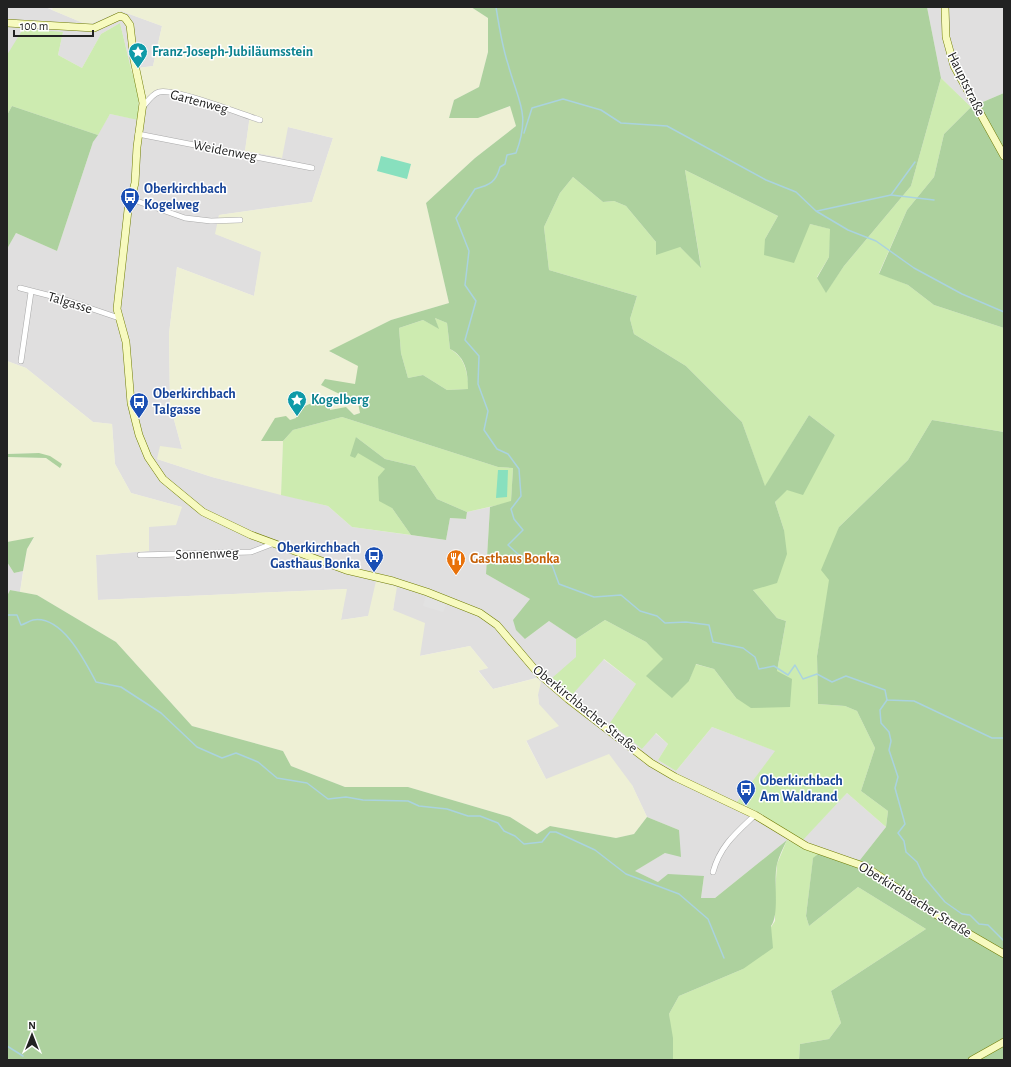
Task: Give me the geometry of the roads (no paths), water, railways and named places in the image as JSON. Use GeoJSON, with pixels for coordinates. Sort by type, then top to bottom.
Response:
{"type":"FeatureCollection","features":[{"type":"Feature","properties":{"kind":"street","name":"Hauptstraße"},"geometry":{"type":"LineString","coordinates":[[945,7],[946,37],[954,66],[969,96],[1004,156]]}},
{"type":"Feature","properties":{"kind":"street","name":"Oberkirchbacher Straße"},"geometry":{"type":"LineString","coordinates":[[7,23],[94,28],[117,17],[123,16],[130,25],[134,60],[143,108],[138,134],[136,176],[127,214],[117,309],[126,342],[131,403],[142,444],[150,462],[173,488],[203,512],[272,544],[346,570],[393,581],[480,613],[502,629],[533,667],[562,694],[651,763],[675,777],[755,815],[806,846],[866,867],[935,914],[1004,954]]}},
{"type":"Feature","properties":{"kind":"street","name":"Gartenweg"},"geometry":{"type":"LineString","coordinates":[[143,108],[154,95],[159,92],[168,92],[212,104],[260,120]]}},
{"type":"Feature","properties":{"kind":"street","name":"Weidenweg"},"geometry":{"type":"LineString","coordinates":[[138,134],[312,168]]}},
{"type":"Feature","properties":{"kind":"street"},"geometry":{"type":"LineString","coordinates":[[131,199],[185,218],[211,221],[240,220]]}},
{"type":"Feature","properties":{"kind":"street","name":"Talgasse"},"geometry":{"type":"LineString","coordinates":[[20,288],[63,299],[119,318]]}},
{"type":"Feature","properties":{"kind":"street"},"geometry":{"type":"LineString","coordinates":[[21,361],[31,292]]}},
{"type":"Feature","properties":{"kind":"street","name":"Sonnenweg"},"geometry":{"type":"LineString","coordinates":[[140,555],[251,552],[272,544]]}},
{"type":"Feature","properties":{"kind":"street"},"geometry":{"type":"LineString","coordinates":[[713,872],[718,856],[734,834],[755,815]]}},
{"type":"Feature","properties":{"kind":"street"},"geometry":{"type":"LineString","coordinates":[[972,1060],[1004,1042]]}},
{"type":"Feature","properties":{"kind":"waterway"},"geometry":{"type":"LineString","coordinates":[[496,7],[504,50],[519,98],[523,117],[520,139],[516,153],[507,155],[505,164],[500,167],[497,176],[492,182],[475,189],[456,218],[469,251],[465,285],[476,301],[465,340],[479,356],[478,384],[488,411],[484,430],[497,449],[508,454],[519,469],[521,496],[511,509],[514,519],[523,530],[508,545],[519,555],[552,565],[559,584],[594,597],[621,595],[640,611],[657,616],[665,623],[686,622],[709,625],[713,642],[743,648],[755,657],[759,669],[774,666],[788,675],[795,665],[803,679],[817,674],[832,682],[846,676],[885,690],[887,700],[914,701],[992,738],[1004,738]]}},
{"type":"Feature","properties":{"kind":"waterway"},"geometry":{"type":"LineString","coordinates":[[524,133],[532,108],[563,99],[601,110],[621,123],[667,126],[766,180],[796,192],[816,211],[848,230],[876,241],[914,268],[962,294],[1004,312]]}},
{"type":"Feature","properties":{"kind":"waterway"},"geometry":{"type":"LineString","coordinates":[[817,211],[891,195],[915,162]]}},
{"type":"Feature","properties":{"kind":"waterway"},"geometry":{"type":"LineString","coordinates":[[891,195],[934,200]]}},
{"type":"Feature","properties":{"kind":"waterway"},"geometry":{"type":"LineString","coordinates":[[7,615],[17,615],[21,625],[33,620],[44,620],[54,625],[71,641],[86,663],[96,682],[121,687],[161,713],[197,747],[222,758],[236,753],[258,762],[277,778],[307,783],[328,799],[346,797],[363,800],[408,801],[419,806],[447,809],[468,816],[480,816],[498,823],[504,831],[515,836],[524,844],[542,842],[550,832],[556,832],[595,850],[626,874],[679,894],[708,919],[724,958]]}},
{"type":"Feature","properties":{"kind":"waterway"},"geometry":{"type":"LineString","coordinates":[[887,700],[880,710],[881,723],[889,732],[891,741],[889,750],[898,777],[895,788],[905,824],[898,833],[904,841],[906,852],[917,862],[924,877],[945,902],[962,914],[970,915],[979,924],[988,925],[1004,941]]}},
{"type":"Feature","properties":{"kind":"waterway"},"geometry":{"type":"LineString","coordinates":[[7,1046],[23,1056]]}},
{"type":"Feature","properties":{"kind":"place","name":"Franz-Joseph-Jubiläumsstein"},"geometry":{"type":"Point","coordinates":[138,69]}},
{"type":"Feature","properties":{"kind":"place","name":"Oberkirchbach Kogelweg"},"geometry":{"type":"Point","coordinates":[130,214]}},
{"type":"Feature","properties":{"kind":"place","name":"Kogelberg"},"geometry":{"type":"Point","coordinates":[297,417]}},
{"type":"Feature","properties":{"kind":"place","name":"Oberkirchbach Talgasse"},"geometry":{"type":"Point","coordinates":[139,419]}},
{"type":"Feature","properties":{"kind":"place","name":"Oberkirchbach Gasthaus Bonka"},"geometry":{"type":"Point","coordinates":[374,573]}},
{"type":"Feature","properties":{"kind":"place","name":"Gasthaus Bonka"},"geometry":{"type":"Point","coordinates":[456,576]}},
{"type":"Feature","properties":{"kind":"place","name":"Oberkirchbach Am Waldrand"},"geometry":{"type":"Point","coordinates":[746,806]}}]}
